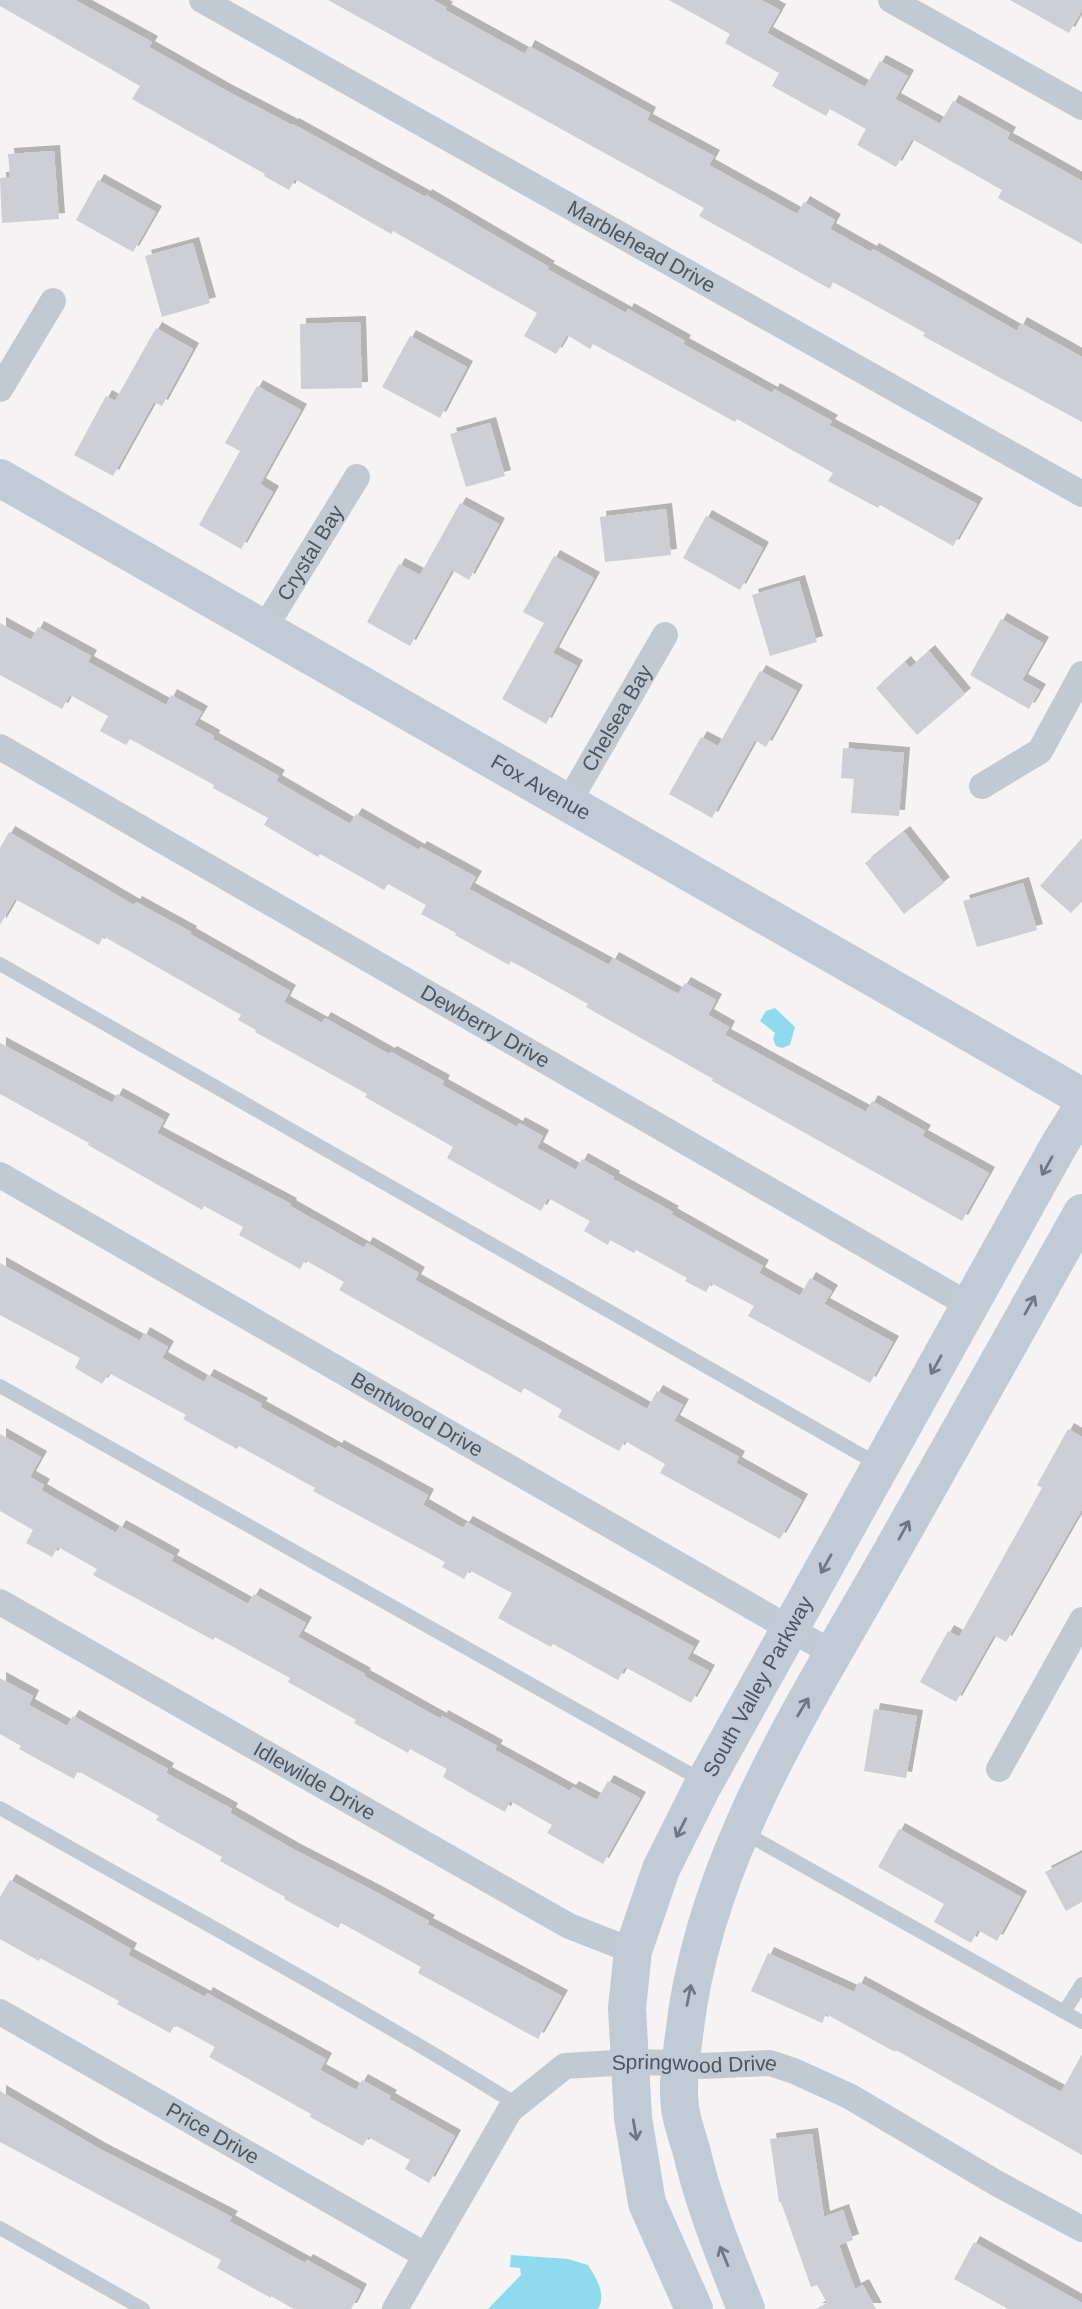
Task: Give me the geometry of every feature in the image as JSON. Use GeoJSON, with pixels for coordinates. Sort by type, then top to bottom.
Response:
{"type":"FeatureCollection","features":[{"type":"Feature","properties":{"kind":"main road","name":"Fox Avenue"},"geometry":{"type":"LineString","coordinates":[[0,478],[1082,1097]]}},
{"type":"Feature","properties":{"kind":"main road","name":"South Valley Parkway"},"geometry":{"type":"LineString","coordinates":[[694,2309],[648,2203],[633,2118],[627,2008],[633,1951],[661,1869],[705,1782],[969,1305],[1082,1108]]}},
{"type":"Feature","properties":{"kind":"main road"},"geometry":{"type":"LineString","coordinates":[[747,2309],[714,2231],[680,2108],[687,2006],[711,1907],[741,1831],[796,1719],[1082,1213]]}},
{"type":"Feature","properties":{"kind":"street","name":"Marblehead Drive"},"geometry":{"type":"LineString","coordinates":[[202,0],[1082,494]]}},
{"type":"Feature","properties":{"kind":"street"},"geometry":{"type":"LineString","coordinates":[[891,0],[1082,107]]}},
{"type":"Feature","properties":{"kind":"street"},"geometry":{"type":"LineString","coordinates":[[0,389],[53,301]]}},
{"type":"Feature","properties":{"kind":"street","name":"Crystal Bay"},"geometry":{"type":"LineString","coordinates":[[264,629],[357,477]]}},
{"type":"Feature","properties":{"kind":"street","name":"Chelsea Bay"},"geometry":{"type":"LineString","coordinates":[[568,803],[665,635]]}},
{"type":"Feature","properties":{"kind":"street"},"geometry":{"type":"LineString","coordinates":[[982,786],[1040,751],[1082,674]]}},
{"type":"Feature","properties":{"kind":"street","name":"Dewberry Drive"},"geometry":{"type":"LineString","coordinates":[[0,747],[969,1305]]}},
{"type":"Feature","properties":{"kind":"street","name":"Bentwood Drive"},"geometry":{"type":"LineString","coordinates":[[0,1175],[834,1654]]}},
{"type":"Feature","properties":{"kind":"street","name":"Idlewilde Drive"},"geometry":{"type":"LineString","coordinates":[[0,1602],[569,1926],[633,1951]]}},
{"type":"Feature","properties":{"kind":"street"},"geometry":{"type":"LineString","coordinates":[[999,1769],[1082,1620]]}},
{"type":"Feature","properties":{"kind":"street","name":"Price Drive"},"geometry":{"type":"LineString","coordinates":[[0,2012],[425,2255]]}},
{"type":"Feature","properties":{"kind":"street","name":"Springwood Drive"},"geometry":{"type":"LineString","coordinates":[[395,2309],[510,2110],[565,2066],[631,2062],[702,2066],[770,2063],[849,2096],[998,2184],[1082,2229]]}},
{"type":"Feature","properties":{"kind":"lane"},"geometry":{"type":"LineString","coordinates":[[0,964],[880,1466]]}},
{"type":"Feature","properties":{"kind":"lane"},"geometry":{"type":"LineString","coordinates":[[0,1386],[705,1782]]}},
{"type":"Feature","properties":{"kind":"lane"},"geometry":{"type":"LineString","coordinates":[[0,1808],[315,1984],[516,2104]]}},
{"type":"Feature","properties":{"kind":"lane"},"geometry":{"type":"LineString","coordinates":[[741,1831],[1082,2022]]}},
{"type":"Feature","properties":{"kind":"lane"},"geometry":{"type":"LineString","coordinates":[[1064,2012],[1082,1984]]}},
{"type":"Feature","properties":{"kind":"lane"},"geometry":{"type":"LineString","coordinates":[[0,2228],[143,2309]]}},
{"type":"Feature","properties":{"kind":"water"},"geometry":{"type":"Polygon","coordinates":[[[775,1008],[795,1027],[790,1045],[782,1048],[776,1046],[773,1039],[775,1033],[760,1021],[766,1011],[775,1008]]]}},
{"type":"Feature","properties":{"kind":"water"},"geometry":{"type":"Polygon","coordinates":[[[511,2255],[568,2259],[588,2265],[601,2292],[598,2309],[488,2309],[521,2275],[520,2268],[510,2267],[511,2255]]]}},
{"type":"Feature","properties":{"kind":"building"},"geometry":{"type":"Polygon","coordinates":[[[0,0],[75,0],[152,42],[149,47],[225,90],[425,197],[426,195],[549,267],[547,269],[626,313],[628,309],[685,341],[683,344],[772,393],[774,389],[832,421],[829,425],[977,504],[953,546],[880,505],[878,508],[828,481],[833,473],[737,419],[735,422],[593,344],[590,349],[567,335],[556,354],[524,336],[537,313],[295,179],[289,190],[264,176],[265,174],[132,99],[140,86],[0,6],[0,0]]]}},
{"type":"Feature","properties":{"kind":"building"},"geometry":{"type":"Polygon","coordinates":[[[328,0],[433,0],[447,8],[445,10],[525,54],[529,46],[650,113],[647,120],[714,156],[709,165],[797,214],[804,202],[835,220],[830,229],[871,252],[873,249],[1017,331],[1021,323],[1082,357],[1082,422],[923,336],[925,333],[833,282],[830,289],[699,216],[704,208],[328,0]]]}},
{"type":"Feature","properties":{"kind":"building"},"geometry":{"type":"Polygon","coordinates":[[[669,0],[761,0],[780,10],[767,33],[865,87],[880,61],[908,76],[895,99],[940,124],[953,101],[1010,133],[1007,139],[1082,181],[1082,244],[998,198],[1002,190],[912,139],[896,167],[857,145],[866,129],[830,109],[826,116],[772,86],[779,73],[725,43],[730,34],[669,0]]]}},
{"type":"Feature","properties":{"kind":"building"},"geometry":{"type":"Polygon","coordinates":[[[1010,0],[1082,0],[1082,10],[1069,33],[1010,0]]]}},
{"type":"Feature","properties":{"kind":"building"},"geometry":{"type":"Polygon","coordinates":[[[54,151],[59,219],[2,223],[0,178],[10,177],[8,154],[54,151]]]}},
{"type":"Feature","properties":{"kind":"building"},"geometry":{"type":"Polygon","coordinates":[[[98,180],[156,212],[133,252],[76,220],[98,180]]]}},
{"type":"Feature","properties":{"kind":"building"},"geometry":{"type":"Polygon","coordinates":[[[193,243],[210,303],[162,317],[145,256],[193,243]]]}},
{"type":"Feature","properties":{"kind":"building"},"geometry":{"type":"Polygon","coordinates":[[[360,322],[362,388],[301,389],[300,324],[360,322]]]}},
{"type":"Feature","properties":{"kind":"building"},"geometry":{"type":"Polygon","coordinates":[[[156,328],[193,349],[162,406],[154,402],[113,476],[74,455],[106,396],[115,401],[156,328]]]}},
{"type":"Feature","properties":{"kind":"building"},"geometry":{"type":"Polygon","coordinates":[[[410,336],[467,367],[440,418],[382,387],[410,336]]]}},
{"type":"Feature","properties":{"kind":"building"},"geometry":{"type":"Polygon","coordinates":[[[257,386],[301,410],[260,484],[273,492],[241,549],[199,525],[240,451],[225,443],[257,386]]]}},
{"type":"Feature","properties":{"kind":"building"},"geometry":{"type":"Polygon","coordinates":[[[490,423],[505,476],[466,487],[450,434],[490,423]]]}},
{"type":"Feature","properties":{"kind":"building"},"geometry":{"type":"Polygon","coordinates":[[[460,503],[499,524],[469,580],[452,570],[410,646],[367,622],[399,564],[420,575],[460,503]]]}},
{"type":"Feature","properties":{"kind":"building"},"geometry":{"type":"Polygon","coordinates":[[[666,509],[671,555],[605,562],[600,517],[666,509]]]}},
{"type":"Feature","properties":{"kind":"building"},"geometry":{"type":"Polygon","coordinates":[[[706,516],[763,548],[740,590],[683,558],[706,516]]]}},
{"type":"Feature","properties":{"kind":"building"},"geometry":{"type":"Polygon","coordinates":[[[554,556],[594,578],[553,653],[577,666],[546,724],[502,699],[544,623],[523,612],[554,556]]]}},
{"type":"Feature","properties":{"kind":"building"},"geometry":{"type":"Polygon","coordinates":[[[799,581],[817,642],[770,656],[752,595],[799,581]]]}},
{"type":"Feature","properties":{"kind":"building"},"geometry":{"type":"Polygon","coordinates":[[[1001,619],[1043,643],[1022,680],[1040,690],[1029,709],[970,675],[1001,619]]]}},
{"type":"Feature","properties":{"kind":"building"},"geometry":{"type":"Polygon","coordinates":[[[0,623],[31,640],[38,627],[91,656],[88,662],[166,705],[171,695],[202,712],[194,725],[214,736],[213,739],[279,776],[276,781],[350,824],[356,814],[419,850],[421,847],[476,877],[469,889],[609,965],[613,958],[678,994],[685,983],[716,1000],[708,1015],[729,1027],[725,1035],[866,1112],[872,1101],[925,1131],[922,1136],[989,1173],[962,1221],[712,1081],[713,1079],[586,1007],[588,1004],[511,961],[509,965],[455,935],[456,933],[421,914],[426,905],[388,884],[384,890],[320,854],[318,857],[264,825],[268,818],[213,788],[214,785],[130,739],[126,745],[100,731],[108,716],[70,695],[62,709],[0,675],[0,623]]]}},
{"type":"Feature","properties":{"kind":"building"},"geometry":{"type":"Polygon","coordinates":[[[929,651],[965,694],[917,735],[876,688],[905,662],[910,668],[929,651]]]}},
{"type":"Feature","properties":{"kind":"building"},"geometry":{"type":"Polygon","coordinates":[[[760,671],[797,691],[766,747],[755,740],[712,818],[669,794],[701,737],[718,746],[760,671]]]}},
{"type":"Feature","properties":{"kind":"building"},"geometry":{"type":"Polygon","coordinates":[[[843,748],[904,753],[899,816],[851,813],[854,779],[841,778],[843,748]]]}},
{"type":"Feature","properties":{"kind":"building"},"geometry":{"type":"Polygon","coordinates":[[[9,832],[134,905],[136,902],[191,932],[190,934],[290,991],[284,1002],[322,1023],[325,1018],[389,1054],[391,1052],[444,1081],[442,1085],[517,1127],[519,1123],[543,1136],[537,1148],[576,1170],[582,1159],[614,1177],[613,1179],[673,1212],[671,1214],[763,1266],[759,1273],[800,1296],[810,1278],[832,1291],[824,1304],[893,1342],[870,1383],[748,1316],[754,1306],[711,1283],[706,1292],[685,1281],[687,1278],[636,1250],[634,1253],[610,1240],[608,1245],[584,1231],[590,1221],[548,1198],[541,1211],[447,1158],[453,1147],[365,1097],[367,1094],[255,1032],[256,1030],[238,1020],[241,1015],[103,936],[99,945],[15,899],[0,925],[0,848],[9,832]]]}},
{"type":"Feature","properties":{"kind":"building"},"geometry":{"type":"Polygon","coordinates":[[[904,832],[944,883],[904,914],[865,863],[904,832]]]}},
{"type":"Feature","properties":{"kind":"building"},"geometry":{"type":"Polygon","coordinates":[[[1082,838],[1082,901],[1071,913],[1040,886],[1082,838]]]}},
{"type":"Feature","properties":{"kind":"building"},"geometry":{"type":"Polygon","coordinates":[[[1023,883],[1037,930],[977,947],[963,901],[1023,883]]]}},
{"type":"Feature","properties":{"kind":"building"},"geometry":{"type":"Polygon","coordinates":[[[0,1043],[112,1103],[117,1094],[164,1120],[157,1133],[291,1204],[290,1206],[364,1248],[367,1243],[419,1273],[415,1280],[647,1409],[657,1391],[683,1405],[674,1421],[739,1457],[736,1463],[802,1500],[780,1539],[660,1473],[665,1464],[625,1441],[619,1451],[595,1438],[558,1417],[562,1410],[524,1388],[521,1393],[339,1290],[344,1282],[305,1260],[300,1269],[239,1235],[243,1227],[204,1206],[202,1210],[0,1094],[0,1043]]]}},
{"type":"Feature","properties":{"kind":"building"},"geometry":{"type":"Polygon","coordinates":[[[0,1263],[140,1341],[144,1333],[168,1347],[162,1358],[204,1382],[208,1375],[262,1404],[260,1407],[336,1449],[338,1446],[428,1495],[423,1505],[463,1528],[467,1522],[694,1647],[687,1659],[709,1671],[691,1703],[625,1667],[618,1680],[553,1644],[551,1647],[498,1618],[512,1593],[469,1570],[464,1579],[442,1567],[445,1562],[313,1491],[315,1488],[239,1446],[237,1449],[183,1419],[186,1415],[109,1373],[102,1384],[75,1368],[80,1358],[0,1315],[0,1263]]]}},
{"type":"Feature","properties":{"kind":"building"},"geometry":{"type":"Polygon","coordinates":[[[1068,1429],[1082,1437],[1082,1509],[1006,1642],[994,1635],[956,1702],[920,1682],[948,1631],[959,1637],[1042,1488],[1037,1485],[1068,1429]]]}},
{"type":"Feature","properties":{"kind":"building"},"geometry":{"type":"Polygon","coordinates":[[[0,1434],[41,1457],[30,1477],[44,1485],[41,1490],[116,1533],[120,1526],[174,1556],[171,1561],[248,1604],[254,1594],[306,1623],[298,1637],[365,1674],[364,1676],[441,1719],[442,1716],[497,1746],[495,1750],[570,1791],[573,1787],[597,1800],[608,1781],[640,1798],[603,1864],[547,1833],[552,1825],[510,1801],[505,1812],[481,1799],[443,1777],[447,1769],[410,1749],[408,1753],[288,1682],[290,1678],[93,1575],[97,1569],[58,1547],[52,1557],[26,1543],[33,1530],[0,1511],[0,1434]]]}},
{"type":"Feature","properties":{"kind":"building"},"geometry":{"type":"Polygon","coordinates":[[[0,1678],[33,1696],[29,1705],[67,1726],[73,1716],[168,1769],[166,1773],[232,1809],[230,1813],[429,1921],[427,1924],[562,1996],[538,2039],[418,1973],[421,1967],[341,1923],[338,1928],[284,1899],[285,1897],[220,1861],[222,1857],[156,1820],[159,1816],[78,1771],[74,1779],[19,1749],[21,1746],[0,1734],[0,1678]]]}},
{"type":"Feature","properties":{"kind":"building"},"geometry":{"type":"Polygon","coordinates":[[[874,1709],[917,1716],[906,1778],[864,1771],[874,1709]]]}},
{"type":"Feature","properties":{"kind":"building"},"geometry":{"type":"Polygon","coordinates":[[[899,1829],[1021,1897],[997,1941],[978,1930],[971,1943],[934,1922],[944,1904],[878,1867],[899,1829]]]}},
{"type":"Feature","properties":{"kind":"building"},"geometry":{"type":"Polygon","coordinates":[[[1082,1853],[1082,1902],[1066,1911],[1045,1872],[1082,1853]]]}},
{"type":"Feature","properties":{"kind":"building"},"geometry":{"type":"Polygon","coordinates":[[[10,1880],[131,1949],[128,1955],[205,1997],[207,1993],[326,2059],[320,2070],[356,2090],[362,2080],[391,2096],[389,2099],[455,2136],[429,2183],[405,2169],[410,2160],[368,2137],[363,2146],[209,2057],[215,2047],[175,2025],[170,2033],[117,2004],[119,2001],[0,1939],[0,1897],[10,1880]]]}},
{"type":"Feature","properties":{"kind":"building"},"geometry":{"type":"Polygon","coordinates":[[[768,1953],[854,1992],[859,1982],[1061,2092],[1082,2054],[1082,2155],[896,2050],[895,2052],[826,2014],[822,2023],[751,1991],[768,1953]]]}},
{"type":"Feature","properties":{"kind":"building"},"geometry":{"type":"Polygon","coordinates":[[[0,2091],[100,2149],[232,2217],[229,2221],[305,2263],[307,2260],[361,2290],[351,2309],[294,2309],[217,2268],[221,2260],[0,2142],[0,2091]]]}},
{"type":"Feature","properties":{"kind":"building"},"geometry":{"type":"Polygon","coordinates":[[[812,2134],[824,2217],[843,2210],[853,2240],[839,2245],[855,2289],[863,2285],[876,2309],[816,2309],[827,2303],[817,2285],[811,2287],[779,2202],[770,2139],[812,2134]]]}},
{"type":"Feature","properties":{"kind":"building"},"geometry":{"type":"Polygon","coordinates":[[[974,2242],[1082,2303],[1082,2309],[1008,2309],[954,2279],[974,2242]]]}}]}
